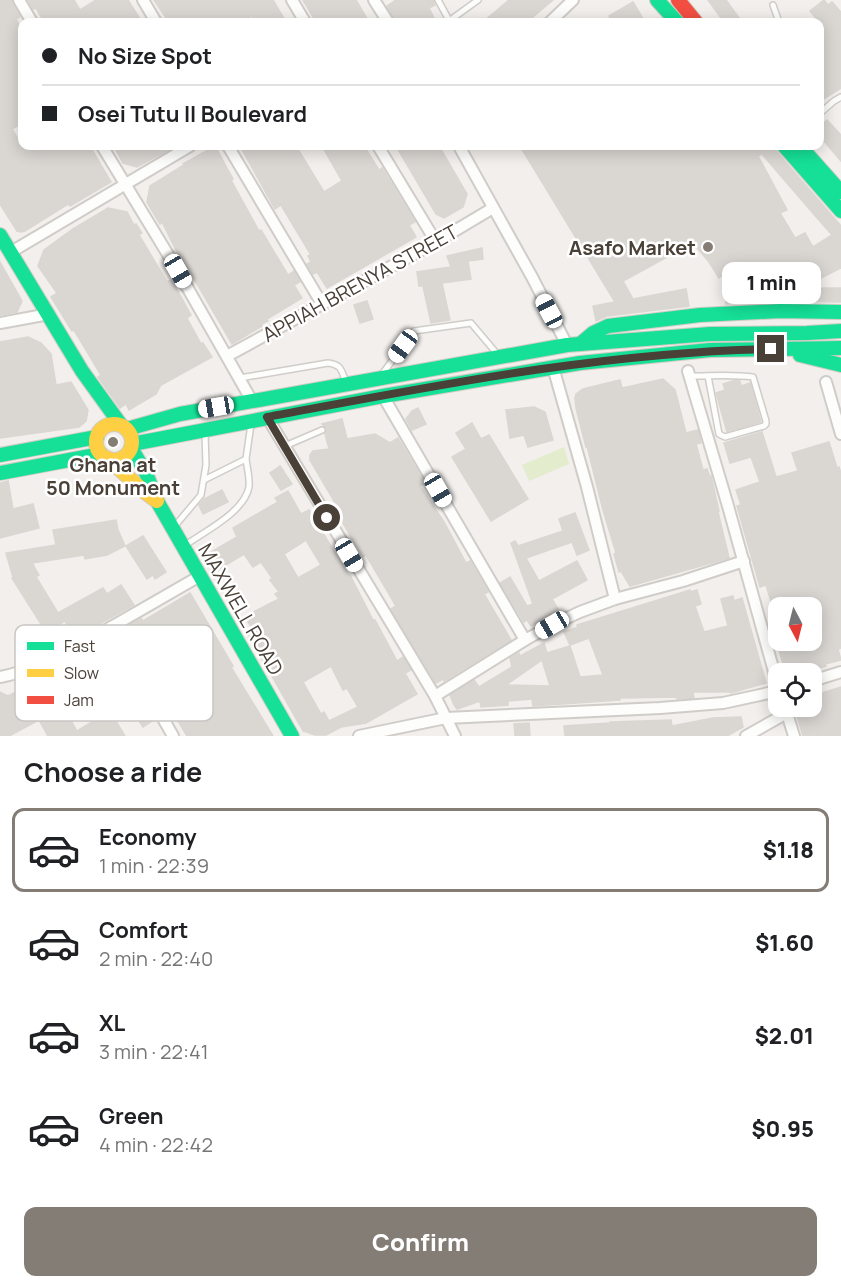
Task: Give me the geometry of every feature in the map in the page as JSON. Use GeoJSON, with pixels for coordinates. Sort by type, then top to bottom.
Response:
{"type":"FeatureCollection","features":[{"type":"Feature","properties":{"kind":"main road"},"geometry":{"type":"LineString","coordinates":[[657,0],[673,18]]}},
{"type":"Feature","properties":{"kind":"main road"},"geometry":{"type":"LineString","coordinates":[[678,0],[693,18]]}},
{"type":"Feature","properties":{"kind":"main road"},"geometry":{"type":"LineString","coordinates":[[788,150],[841,211]]}},
{"type":"Feature","properties":{"kind":"main road"},"geometry":{"type":"LineString","coordinates":[[804,150],[841,192]]}},
{"type":"Feature","properties":{"kind":"main road"},"geometry":{"type":"LineString","coordinates":[[0,235],[92,386],[131,436],[132,446],[128,454],[114,460],[104,456],[0,473]]}},
{"type":"Feature","properties":{"kind":"main road"},"geometry":{"type":"LineString","coordinates":[[574,345],[600,329],[619,325],[700,315],[780,311],[841,312]]}},
{"type":"Feature","properties":{"kind":"main road"},"geometry":{"type":"LineString","coordinates":[[0,455],[98,434],[106,426],[113,424],[124,427],[180,414],[347,383],[574,345],[710,334],[841,331]]}},
{"type":"Feature","properties":{"kind":"main road"},"geometry":{"type":"LineString","coordinates":[[132,446],[267,417],[553,367],[710,351],[841,348]]}},
{"type":"Feature","properties":{"kind":"main road"},"geometry":{"type":"LineString","coordinates":[[771,349],[841,365]]}},
{"type":"Feature","properties":{"kind":"main road"},"geometry":{"type":"LineString","coordinates":[[92,386],[99,412],[97,446],[104,456]]}},
{"type":"Feature","properties":{"kind":"main road","name":"MAXWELL ROAD"},"geometry":{"type":"LineString","coordinates":[[132,446],[153,486],[157,501],[292,736]]}},
{"type":"Feature","properties":{"kind":"main road","name":"MAXWELL ROAD"},"geometry":{"type":"LineString","coordinates":[[104,456],[157,501]]}},
{"type":"Feature","properties":{"kind":"street"},"geometry":{"type":"LineString","coordinates":[[19,0],[30,18]]}},
{"type":"Feature","properties":{"kind":"street"},"geometry":{"type":"LineString","coordinates":[[142,0],[153,18]]}},
{"type":"Feature","properties":{"kind":"street"},"geometry":{"type":"LineString","coordinates":[[292,0],[303,18]]}},
{"type":"Feature","properties":{"kind":"street"},"geometry":{"type":"LineString","coordinates":[[374,0],[385,18]]}},
{"type":"Feature","properties":{"kind":"street"},"geometry":{"type":"LineString","coordinates":[[554,18],[573,0]]}},
{"type":"Feature","properties":{"kind":"street"},"geometry":{"type":"LineString","coordinates":[[104,150],[178,271],[252,401]]}},
{"type":"Feature","properties":{"kind":"street"},"geometry":{"type":"LineString","coordinates":[[11,252],[183,150]]}},
{"type":"Feature","properties":{"kind":"street"},"geometry":{"type":"LineString","coordinates":[[230,150],[322,304]]}},
{"type":"Feature","properties":{"kind":"street"},"geometry":{"type":"LineString","coordinates":[[380,150],[436,242]]}},
{"type":"Feature","properties":{"kind":"street"},"geometry":{"type":"LineString","coordinates":[[461,150],[531,277],[574,345]]}},
{"type":"Feature","properties":{"kind":"street","name":"APPIAH BRENYA STREET"},"geometry":{"type":"LineString","coordinates":[[227,356],[436,242],[493,208]]}},
{"type":"Feature","properties":{"kind":"street"},"geometry":{"type":"LineString","coordinates":[[0,323],[49,314]]}},
{"type":"Feature","properties":{"kind":"street"},"geometry":{"type":"LineString","coordinates":[[553,367],[587,487],[615,599]]}},
{"type":"Feature","properties":{"kind":"street"},"geometry":{"type":"LineString","coordinates":[[689,373],[772,663]]}},
{"type":"Feature","properties":{"kind":"street"},"geometry":{"type":"LineString","coordinates":[[826,382],[841,434]]}},
{"type":"Feature","properties":{"kind":"street"},"geometry":{"type":"LineString","coordinates":[[383,396],[525,640]]}},
{"type":"Feature","properties":{"kind":"street"},"geometry":{"type":"LineString","coordinates":[[267,417],[435,696],[455,736]]}},
{"type":"Feature","properties":{"kind":"street"},"geometry":{"type":"LineString","coordinates":[[435,696],[552,625],[615,599],[683,581],[744,561]]}},
{"type":"Feature","properties":{"kind":"street"},"geometry":{"type":"LineString","coordinates":[[114,625],[200,576]]}},
{"type":"Feature","properties":{"kind":"street"},"geometry":{"type":"LineString","coordinates":[[822,678],[841,672]]}},
{"type":"Feature","properties":{"kind":"street"},"geometry":{"type":"LineString","coordinates":[[0,677],[15,674]]}},
{"type":"Feature","properties":{"kind":"street"},"geometry":{"type":"LineString","coordinates":[[359,736],[446,718],[712,704],[768,693]]}},
{"type":"Feature","properties":{"kind":"street"},"geometry":{"type":"LineString","coordinates":[[746,736],[775,717]]}},
{"type":"Feature","properties":{"kind":"street"},"geometry":{"type":"LineString","coordinates":[[788,717],[794,736]]}},
{"type":"Feature","properties":{"kind":"street"},"geometry":{"type":"LineString","coordinates":[[164,721],[173,736]]}},
{"type":"Feature","properties":{"kind":"lane"},"geometry":{"type":"LineString","coordinates":[[438,0],[448,18]]}},
{"type":"Feature","properties":{"kind":"lane"},"geometry":{"type":"LineString","coordinates":[[455,18],[478,0]]}},
{"type":"Feature","properties":{"kind":"lane"},"geometry":{"type":"LineString","coordinates":[[773,5],[778,18]]}},
{"type":"Feature","properties":{"kind":"lane"},"geometry":{"type":"LineString","coordinates":[[824,110],[841,97]]}},
{"type":"Feature","properties":{"kind":"lane"},"geometry":{"type":"LineString","coordinates":[[381,377],[414,330],[471,323],[499,357]]}},
{"type":"Feature","properties":{"kind":"lane"},"geometry":{"type":"LineString","coordinates":[[240,378],[328,363],[340,367],[347,383]]}},
{"type":"Feature","properties":{"kind":"lane"},"geometry":{"type":"LineString","coordinates":[[689,373],[708,376],[745,375],[753,377],[766,421],[765,426],[725,438],[720,434],[708,376]]}},
{"type":"Feature","properties":{"kind":"lane"},"geometry":{"type":"LineString","coordinates":[[183,546],[232,514],[244,498],[249,487],[246,459],[252,420]]}},
{"type":"Feature","properties":{"kind":"lane"},"geometry":{"type":"LineString","coordinates":[[173,528],[201,495],[206,465],[205,430]]}},
{"type":"Feature","properties":{"kind":"lane"},"geometry":{"type":"LineString","coordinates":[[285,446],[322,430]]}},
{"type":"Feature","properties":{"kind":"lane"},"geometry":{"type":"LineString","coordinates":[[204,480],[246,459]]}},
{"type":"Feature","properties":{"kind":"green space"},"geometry":{"type":"Polygon","coordinates":[[[564,447],[569,464],[529,481],[522,465],[564,447]]]}},
{"type":"Feature","properties":{"kind":"building"},"geometry":{"type":"Polygon","coordinates":[[[0,0],[12,0],[20,17],[16,19],[18,23],[18,125],[12,129],[18,139],[18,150],[92,150],[111,182],[21,232],[17,231],[0,204],[0,0]]]}},
{"type":"Feature","properties":{"kind":"building"},"geometry":{"type":"Polygon","coordinates":[[[28,0],[74,0],[80,10],[96,0],[128,0],[139,18],[42,18],[36,8],[33,9],[28,0]]]}},
{"type":"Feature","properties":{"kind":"building"},"geometry":{"type":"Polygon","coordinates":[[[154,0],[273,0],[284,18],[253,18],[252,16],[248,18],[166,18],[154,0]]]}},
{"type":"Feature","properties":{"kind":"building"},"geometry":{"type":"Polygon","coordinates":[[[303,0],[356,0],[367,18],[314,18],[303,0]]]}},
{"type":"Feature","properties":{"kind":"building"},"geometry":{"type":"Polygon","coordinates":[[[396,0],[433,0],[435,5],[429,8],[434,18],[394,18],[387,6],[396,0]]]}},
{"type":"Feature","properties":{"kind":"building"},"geometry":{"type":"Polygon","coordinates":[[[509,0],[553,0],[532,18],[488,18],[509,0]]]}},
{"type":"Feature","properties":{"kind":"building"},"geometry":{"type":"Polygon","coordinates":[[[708,0],[726,0],[739,18],[721,18],[708,0]]]}},
{"type":"Feature","properties":{"kind":"building"},"geometry":{"type":"Polygon","coordinates":[[[824,0],[828,5],[832,2],[841,12],[841,88],[824,99],[824,18],[816,18],[810,11],[824,0]]]}},
{"type":"Feature","properties":{"kind":"building"},"geometry":{"type":"Polygon","coordinates":[[[633,2],[643,18],[610,18],[609,16],[633,2]]]}},
{"type":"Feature","properties":{"kind":"building"},"geometry":{"type":"Polygon","coordinates":[[[827,120],[841,135],[841,161],[824,141],[824,123],[827,120]]]}},
{"type":"Feature","properties":{"kind":"building"},"geometry":{"type":"Polygon","coordinates":[[[116,150],[169,150],[137,167],[123,163],[116,150]]]}},
{"type":"Feature","properties":{"kind":"building"},"geometry":{"type":"Polygon","coordinates":[[[208,150],[217,150],[259,231],[261,230],[288,275],[294,271],[300,282],[294,285],[302,298],[232,344],[185,263],[183,264],[162,222],[160,224],[147,202],[150,186],[208,150]]]}},
{"type":"Feature","properties":{"kind":"building"},"geometry":{"type":"Polygon","coordinates":[[[242,150],[298,150],[324,192],[342,181],[324,150],[366,150],[379,170],[382,168],[415,222],[409,225],[416,237],[327,288],[317,272],[313,274],[307,264],[311,262],[308,256],[311,255],[281,205],[275,209],[242,150]]]}},
{"type":"Feature","properties":{"kind":"building"},"geometry":{"type":"Polygon","coordinates":[[[398,150],[441,150],[467,194],[463,207],[444,218],[436,214],[398,150]]]}},
{"type":"Feature","properties":{"kind":"building","name":"Asafo Market"},"geometry":{"type":"Polygon","coordinates":[[[522,150],[775,150],[841,226],[841,268],[821,278],[812,264],[785,281],[775,265],[736,289],[841,288],[841,302],[780,301],[726,304],[725,274],[719,278],[693,243],[623,281],[633,299],[686,289],[689,306],[607,316],[596,321],[593,306],[615,302],[522,150]],[[762,154],[758,156],[787,210],[780,213],[795,238],[805,233],[813,247],[832,235],[762,154]]]}},
{"type":"Feature","properties":{"kind":"building"},"geometry":{"type":"Polygon","coordinates":[[[108,208],[127,212],[134,225],[136,224],[142,233],[139,235],[167,282],[171,280],[191,315],[187,318],[201,344],[203,343],[212,357],[161,385],[156,394],[129,410],[126,404],[120,408],[98,377],[101,375],[51,297],[57,293],[38,266],[44,250],[108,208]]]}},
{"type":"Feature","properties":{"kind":"building"},"geometry":{"type":"Polygon","coordinates":[[[482,248],[483,259],[468,261],[471,279],[442,283],[450,320],[431,323],[423,286],[419,286],[417,272],[451,267],[447,256],[482,248]]]}},
{"type":"Feature","properties":{"kind":"building"},"geometry":{"type":"Polygon","coordinates":[[[0,262],[22,301],[17,312],[0,315],[0,262]]]}},
{"type":"Feature","properties":{"kind":"building"},"geometry":{"type":"Polygon","coordinates":[[[367,301],[373,319],[360,323],[354,305],[367,301]]]}},
{"type":"Feature","properties":{"kind":"building"},"geometry":{"type":"Polygon","coordinates":[[[28,337],[41,343],[51,354],[56,385],[71,382],[88,410],[86,421],[79,427],[0,438],[0,342],[28,337]]]}},
{"type":"Feature","properties":{"kind":"building"},"geometry":{"type":"Polygon","coordinates":[[[663,379],[675,390],[686,433],[698,430],[701,443],[696,444],[703,470],[707,469],[711,476],[729,558],[630,586],[621,571],[619,572],[575,398],[576,394],[583,389],[620,380],[622,388],[663,379]]]}},
{"type":"Feature","properties":{"kind":"building"},"geometry":{"type":"Polygon","coordinates":[[[740,381],[741,386],[750,383],[761,422],[727,432],[716,393],[725,390],[723,384],[740,381]]]}},
{"type":"Feature","properties":{"kind":"building"},"geometry":{"type":"Polygon","coordinates":[[[534,407],[545,412],[553,440],[528,447],[524,435],[510,438],[506,410],[534,407]]]}},
{"type":"Feature","properties":{"kind":"building"},"geometry":{"type":"Polygon","coordinates":[[[418,408],[426,424],[412,430],[406,419],[412,411],[418,408]]]}},
{"type":"Feature","properties":{"kind":"building"},"geometry":{"type":"Polygon","coordinates":[[[342,419],[347,439],[375,434],[390,443],[398,438],[423,480],[420,486],[444,522],[466,563],[470,561],[488,592],[484,594],[511,640],[444,681],[443,679],[436,683],[391,609],[396,606],[366,555],[363,557],[334,508],[337,506],[310,460],[313,451],[329,449],[325,434],[327,429],[322,424],[342,419]]]}},
{"type":"Feature","properties":{"kind":"building"},"geometry":{"type":"Polygon","coordinates":[[[472,423],[481,439],[489,435],[528,499],[491,521],[452,457],[466,449],[456,433],[472,423]]]}},
{"type":"Feature","properties":{"kind":"building"},"geometry":{"type":"Polygon","coordinates":[[[762,432],[776,477],[798,471],[792,453],[829,442],[837,468],[839,467],[841,473],[841,648],[838,649],[841,660],[825,664],[826,666],[822,667],[822,663],[783,663],[779,651],[822,651],[822,597],[770,597],[766,585],[760,587],[737,506],[741,505],[736,490],[760,482],[751,457],[730,463],[724,443],[762,432]]]}},
{"type":"Feature","properties":{"kind":"building"},"geometry":{"type":"Polygon","coordinates":[[[280,466],[292,484],[281,490],[270,473],[280,466]]]}},
{"type":"Feature","properties":{"kind":"building"},"geometry":{"type":"Polygon","coordinates":[[[8,481],[13,509],[33,504],[39,528],[0,538],[0,483],[8,481]]]}},
{"type":"Feature","properties":{"kind":"building"},"geometry":{"type":"Polygon","coordinates":[[[222,490],[228,502],[203,514],[199,505],[204,499],[222,490]]]}},
{"type":"Feature","properties":{"kind":"building"},"geometry":{"type":"Polygon","coordinates":[[[288,491],[301,514],[309,510],[350,575],[397,661],[403,657],[411,670],[405,673],[417,694],[366,723],[341,727],[326,735],[315,735],[303,731],[248,634],[253,631],[245,616],[279,599],[275,594],[279,592],[270,580],[272,578],[261,562],[253,567],[244,554],[216,571],[206,555],[237,537],[233,528],[278,502],[275,498],[288,491]],[[306,540],[284,554],[298,578],[321,565],[306,540]],[[331,666],[303,682],[321,714],[324,712],[329,721],[358,707],[347,688],[343,690],[331,666]]]}},
{"type":"Feature","properties":{"kind":"building"},"geometry":{"type":"Polygon","coordinates":[[[575,513],[589,550],[577,555],[572,542],[526,558],[539,581],[577,561],[587,580],[552,599],[558,609],[531,626],[527,620],[524,622],[500,583],[510,577],[527,606],[533,604],[511,543],[515,541],[518,546],[563,531],[559,519],[575,513]]]}},
{"type":"Feature","properties":{"kind":"building"},"geometry":{"type":"Polygon","coordinates":[[[116,520],[125,546],[107,555],[85,559],[84,555],[32,563],[39,575],[36,577],[58,613],[103,588],[107,594],[121,585],[134,605],[98,625],[67,625],[65,621],[58,625],[42,625],[12,578],[6,553],[56,545],[53,530],[116,520]]]}},
{"type":"Feature","properties":{"kind":"building"},"geometry":{"type":"Polygon","coordinates":[[[143,536],[166,572],[155,579],[153,575],[147,579],[126,546],[143,536]]]}},
{"type":"Feature","properties":{"kind":"building"},"geometry":{"type":"Polygon","coordinates":[[[690,590],[690,592],[697,590],[701,604],[695,606],[704,632],[728,626],[721,599],[733,596],[734,601],[742,598],[766,683],[731,693],[693,692],[694,698],[620,698],[620,700],[533,706],[532,699],[508,701],[508,705],[481,707],[480,701],[457,709],[454,705],[450,695],[474,680],[479,687],[512,667],[510,658],[519,653],[520,656],[544,643],[547,653],[570,646],[580,677],[603,675],[589,638],[570,645],[564,632],[578,627],[577,625],[690,590]],[[542,660],[506,685],[550,686],[542,660]]]}},
{"type":"Feature","properties":{"kind":"building"},"geometry":{"type":"Polygon","coordinates":[[[190,593],[209,625],[130,625],[141,618],[143,621],[190,593]]]}},
{"type":"Feature","properties":{"kind":"building"},"geometry":{"type":"Polygon","coordinates":[[[213,632],[233,666],[231,667],[273,736],[187,736],[178,721],[213,721],[213,632]]]}},
{"type":"Feature","properties":{"kind":"building"},"geometry":{"type":"Polygon","coordinates":[[[841,687],[841,736],[803,736],[797,717],[822,717],[822,693],[841,687]]]}},
{"type":"Feature","properties":{"kind":"building"},"geometry":{"type":"Polygon","coordinates":[[[0,692],[8,696],[15,692],[15,721],[37,721],[9,736],[0,736],[0,692]]]}},
{"type":"Feature","properties":{"kind":"building"},"geometry":{"type":"Polygon","coordinates":[[[741,717],[743,727],[727,736],[565,736],[564,726],[671,720],[672,726],[713,718],[741,717]]]}},
{"type":"Feature","properties":{"kind":"building"},"geometry":{"type":"Polygon","coordinates":[[[40,721],[71,721],[77,731],[94,721],[116,721],[125,736],[48,736],[40,721]]]}},
{"type":"Feature","properties":{"kind":"building"},"geometry":{"type":"Polygon","coordinates":[[[139,721],[152,721],[143,727],[139,721]]]}},
{"type":"Feature","properties":{"kind":"building"},"geometry":{"type":"Polygon","coordinates":[[[529,723],[530,736],[515,736],[514,724],[529,723]]]}},
{"type":"Feature","properties":{"kind":"traffic: fast"},"geometry":{"type":"LineString","coordinates":[[657,0],[673,18]]}},
{"type":"Feature","properties":{"kind":"traffic: fast"},"geometry":{"type":"LineString","coordinates":[[788,150],[841,211]]}},
{"type":"Feature","properties":{"kind":"traffic: fast"},"geometry":{"type":"LineString","coordinates":[[804,150],[841,192]]}},
{"type":"Feature","properties":{"kind":"traffic: fast"},"geometry":{"type":"LineString","coordinates":[[0,235],[82,371],[121,425]]}},
{"type":"Feature","properties":{"kind":"traffic: fast"},"geometry":{"type":"LineString","coordinates":[[580,344],[593,333],[608,326],[700,315],[780,311],[841,312]]}},
{"type":"Feature","properties":{"kind":"traffic: fast"},"geometry":{"type":"LineString","coordinates":[[127,429],[180,414],[567,345],[710,334],[841,331]]}},
{"type":"Feature","properties":{"kind":"traffic: fast"},"geometry":{"type":"LineString","coordinates":[[132,444],[383,396],[580,363],[710,350],[841,348]]}},
{"type":"Feature","properties":{"kind":"traffic: fast"},"geometry":{"type":"LineString","coordinates":[[800,355],[841,365]]}},
{"type":"Feature","properties":{"kind":"traffic: fast"},"geometry":{"type":"LineString","coordinates":[[0,455],[97,437]]}},
{"type":"Feature","properties":{"kind":"traffic: fast"},"geometry":{"type":"LineString","coordinates":[[131,448],[146,473],[157,501],[292,736]]}},
{"type":"Feature","properties":{"kind":"traffic: fast"},"geometry":{"type":"LineString","coordinates":[[0,473],[101,454]]}},
{"type":"Feature","properties":{"kind":"traffic: slow"},"geometry":{"type":"LineString","coordinates":[[114,424],[127,429],[132,442],[127,455],[114,460],[101,455],[96,442],[101,429],[114,424]]}},
{"type":"Feature","properties":{"kind":"traffic: slow"},"geometry":{"type":"LineString","coordinates":[[107,458],[157,501]]}},
{"type":"Feature","properties":{"kind":"traffic: jam"},"geometry":{"type":"LineString","coordinates":[[678,0],[693,18]]}},
{"type":"Feature","properties":{"kind":"place","name":"Asafo Market"},"geometry":{"type":"Point","coordinates":[708,247]}},
{"type":"Feature","properties":{"kind":"place","name":"Ghana at 50 Monument"},"geometry":{"type":"Point","coordinates":[113,442]}},
{"type":"Feature","properties":{"kind":"route"},"geometry":{"type":"LineString","coordinates":[[327,518],[267,417],[580,363],[710,351],[771,349]]}}]}
